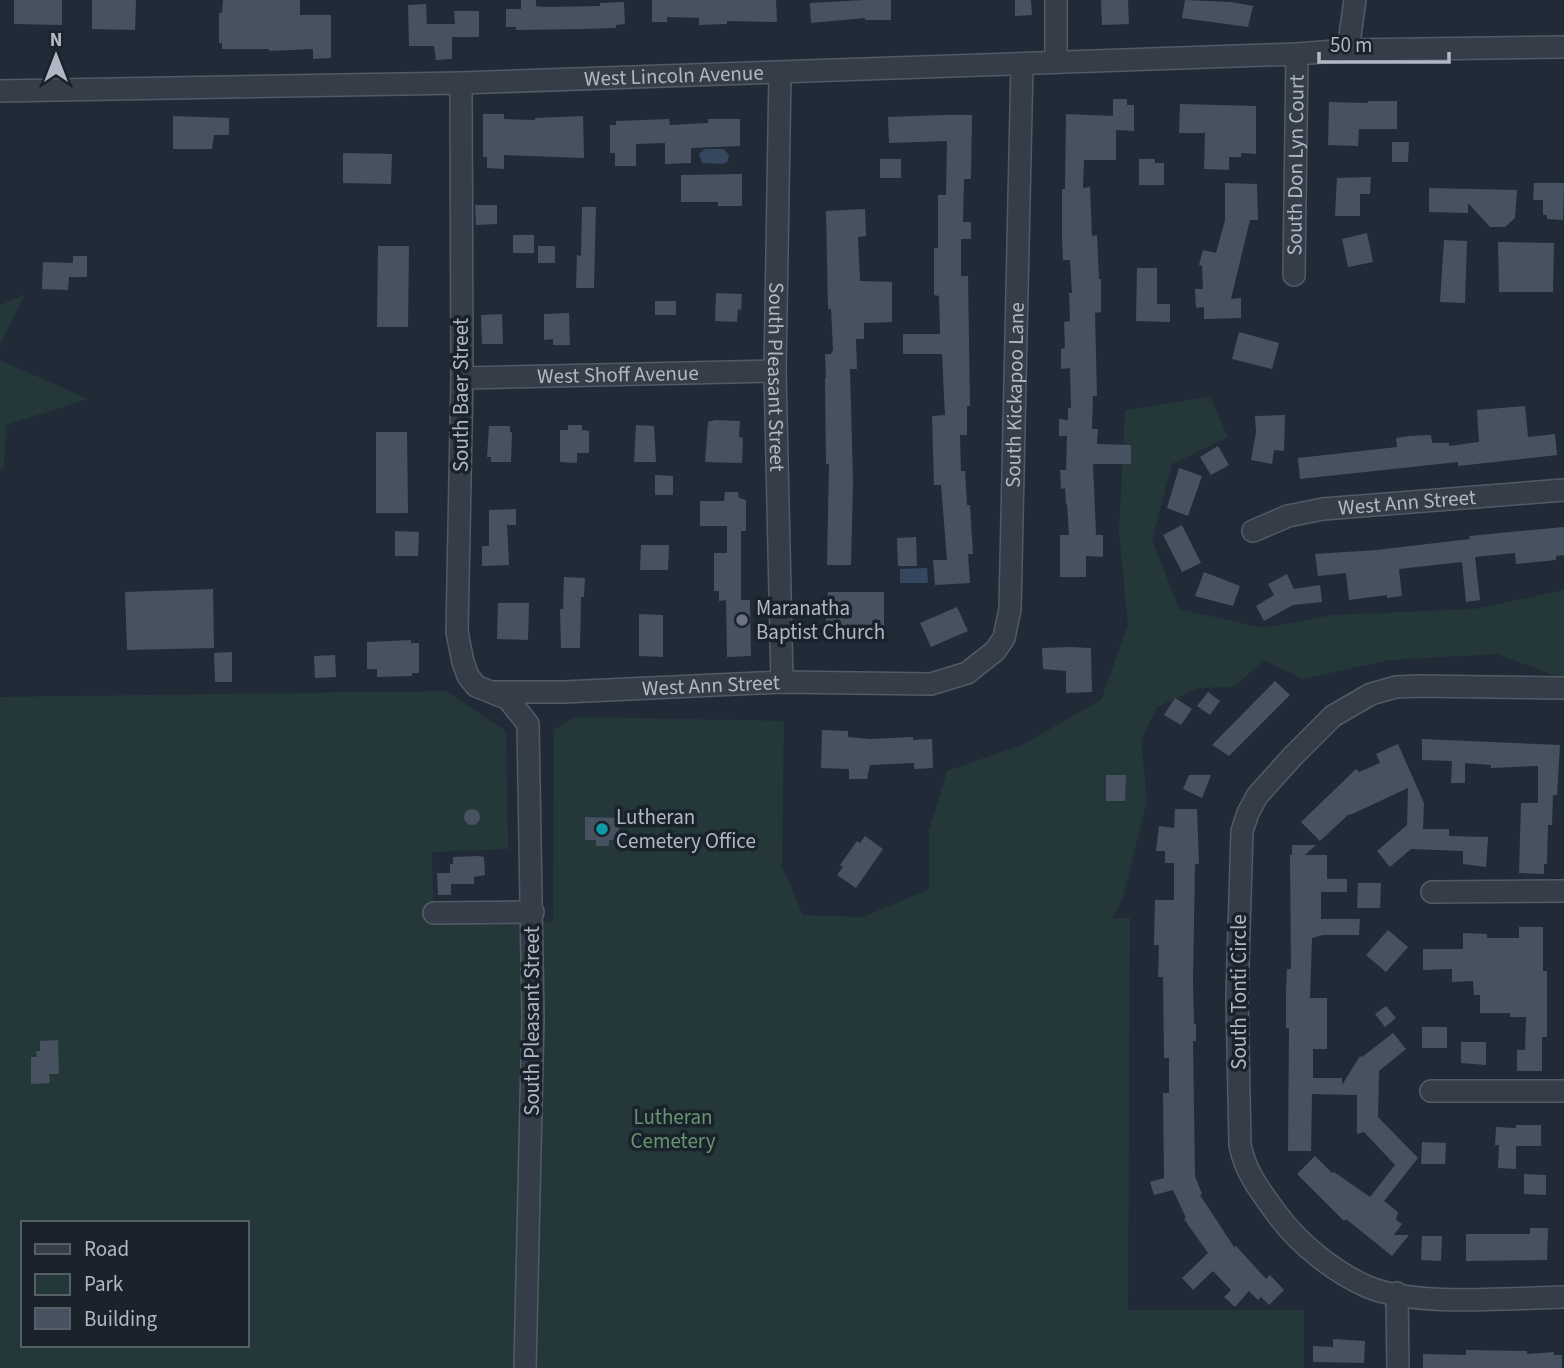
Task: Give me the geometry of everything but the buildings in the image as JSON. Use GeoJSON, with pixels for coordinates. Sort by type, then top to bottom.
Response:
{"type":"FeatureCollection","features":[{"type":"Feature","properties":{"kind":"street"},"geometry":{"type":"LineString","coordinates":[[1056,0],[1056,62]]}},
{"type":"Feature","properties":{"kind":"street"},"geometry":{"type":"LineString","coordinates":[[1348,50],[1355,0]]}},
{"type":"Feature","properties":{"kind":"street","name":"West Lincoln Avenue"},"geometry":{"type":"LineString","coordinates":[[0,91],[461,83],[1106,62],[1348,50],[1564,47]]}},
{"type":"Feature","properties":{"kind":"street","name":"South Don Lyn Court"},"geometry":{"type":"LineString","coordinates":[[1294,275],[1297,54]]}},
{"type":"Feature","properties":{"kind":"street","name":"South Kickapoo Lane"},"geometry":{"type":"LineString","coordinates":[[932,684],[967,673],[995,651],[1004,638],[1009,623],[1022,64]]}},
{"type":"Feature","properties":{"kind":"street","name":"South Pleasant Street"},"geometry":{"type":"LineString","coordinates":[[780,74],[775,371],[782,682]]}},
{"type":"Feature","properties":{"kind":"street","name":"South Baer Street"},"geometry":{"type":"LineString","coordinates":[[461,83],[462,377],[457,632],[468,676],[476,686],[492,692]]}},
{"type":"Feature","properties":{"kind":"street","name":"West Shoff Avenue"},"geometry":{"type":"LineString","coordinates":[[462,377],[775,371]]}},
{"type":"Feature","properties":{"kind":"street","name":"West Ann Street"},"geometry":{"type":"LineString","coordinates":[[1253,531],[1288,516],[1323,509],[1564,490]]}},
{"type":"Feature","properties":{"kind":"street","name":"West Ann Street"},"geometry":{"type":"LineString","coordinates":[[492,692],[564,692],[782,682],[932,684]]}},
{"type":"Feature","properties":{"kind":"street","name":"South Tonti Circle"},"geometry":{"type":"LineString","coordinates":[[1564,688],[1396,687],[1371,694],[1333,716],[1257,796],[1242,831],[1237,1008],[1242,1159],[1253,1181],[1289,1230],[1329,1263],[1369,1287],[1433,1299],[1564,1297]]}},
{"type":"Feature","properties":{"kind":"street"},"geometry":{"type":"LineString","coordinates":[[492,692],[508,699],[528,724],[536,710],[564,692]]}},
{"type":"Feature","properties":{"kind":"street","name":"South Pleasant Street"},"geometry":{"type":"LineString","coordinates":[[526,1368],[533,912],[528,724]]}},
{"type":"Feature","properties":{"kind":"street"},"geometry":{"type":"LineString","coordinates":[[1432,892],[1564,891]]}},
{"type":"Feature","properties":{"kind":"street"},"geometry":{"type":"LineString","coordinates":[[434,914],[533,912]]}},
{"type":"Feature","properties":{"kind":"street"},"geometry":{"type":"LineString","coordinates":[[1431,1091],[1564,1091]]}},
{"type":"Feature","properties":{"kind":"street"},"geometry":{"type":"LineString","coordinates":[[1397,1293],[1398,1368]]}},
{"type":"Feature","properties":{"kind":"green space"},"geometry":{"type":"Polygon","coordinates":[[[24,296],[0,345],[0,305],[24,296]]]}},
{"type":"Feature","properties":{"kind":"green space"},"geometry":{"type":"Polygon","coordinates":[[[0,360],[88,399],[6,425],[4,468],[0,469],[0,360]]]}},
{"type":"Feature","properties":{"kind":"green space","name":"Lutheran Cemetery"},"geometry":{"type":"Polygon","coordinates":[[[1210,397],[1228,437],[1172,464],[1152,539],[1179,609],[1263,628],[1333,615],[1474,609],[1564,590],[1564,676],[1557,676],[1497,654],[1390,660],[1303,679],[1264,660],[1234,687],[1198,688],[1157,707],[1141,740],[1147,801],[1123,898],[1112,918],[1130,918],[1128,1310],[1304,1310],[1304,1368],[0,1368],[0,697],[446,691],[506,731],[508,849],[432,852],[434,925],[553,922],[554,730],[576,717],[784,721],[782,867],[803,915],[863,917],[929,889],[929,831],[947,771],[1022,745],[1101,700],[1128,625],[1119,533],[1125,410],[1210,397]]]}},
{"type":"Feature","properties":{"kind":"water"},"geometry":{"type":"Polygon","coordinates":[[[705,149],[724,149],[729,155],[728,161],[723,164],[702,163],[699,154],[705,149]]]}},
{"type":"Feature","properties":{"kind":"water"},"geometry":{"type":"Polygon","coordinates":[[[927,568],[928,583],[900,583],[900,569],[927,568]]]}},
{"type":"Feature","properties":{"kind":"place","name":"Maranatha Baptist Church"},"geometry":{"type":"Point","coordinates":[742,620]}},
{"type":"Feature","properties":{"kind":"place","name":"Lutheran Cemetery Office"},"geometry":{"type":"Point","coordinates":[602,829]}}]}
